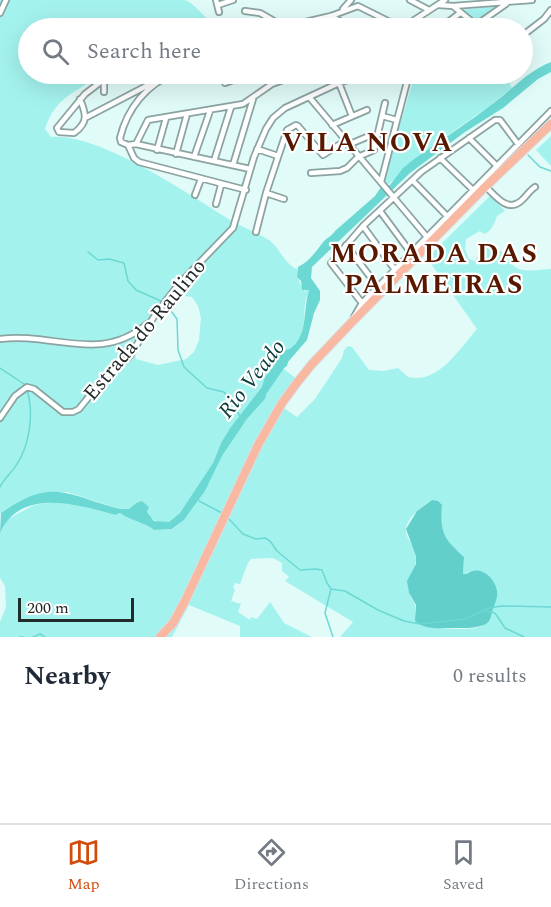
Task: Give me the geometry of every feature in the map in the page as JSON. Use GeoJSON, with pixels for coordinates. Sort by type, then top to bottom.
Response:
{"type":"FeatureCollection","features":[{"type":"Feature","properties":{"kind":"highway"},"geometry":{"type":"LineString","coordinates":[[160,637],[173,623],[185,601],[243,476],[282,403],[312,364],[351,323],[485,186],[551,124]]}},
{"type":"Feature","properties":{"kind":"street"},"geometry":{"type":"LineString","coordinates":[[0,13],[6,0]]}},
{"type":"Feature","properties":{"kind":"street"},"geometry":{"type":"LineString","coordinates":[[219,12],[217,2],[232,0]]}},
{"type":"Feature","properties":{"kind":"street"},"geometry":{"type":"LineString","coordinates":[[341,11],[351,0]]}},
{"type":"Feature","properties":{"kind":"street"},"geometry":{"type":"LineString","coordinates":[[410,0],[429,10]]}},
{"type":"Feature","properties":{"kind":"street"},"geometry":{"type":"LineString","coordinates":[[417,18],[445,0]]}},
{"type":"Feature","properties":{"kind":"street"},"geometry":{"type":"LineString","coordinates":[[439,5],[532,0]]}},
{"type":"Feature","properties":{"kind":"street"},"geometry":{"type":"LineString","coordinates":[[487,18],[508,2]]}},
{"type":"Feature","properties":{"kind":"street"},"geometry":{"type":"LineString","coordinates":[[324,18],[360,6],[383,18]]}},
{"type":"Feature","properties":{"kind":"street"},"geometry":{"type":"LineString","coordinates":[[453,6],[466,18]]}},
{"type":"Feature","properties":{"kind":"street"},"geometry":{"type":"LineString","coordinates":[[533,28],[551,10]]}},
{"type":"Feature","properties":{"kind":"street"},"geometry":{"type":"LineString","coordinates":[[245,11],[260,13],[267,18]]}},
{"type":"Feature","properties":{"kind":"street"},"geometry":{"type":"LineString","coordinates":[[259,18],[260,13]]}},
{"type":"Feature","properties":{"kind":"street"},"geometry":{"type":"LineString","coordinates":[[453,18],[460,13]]}},
{"type":"Feature","properties":{"kind":"street"},"geometry":{"type":"LineString","coordinates":[[98,84],[80,99],[57,130],[74,133],[80,129],[87,117],[151,84]]}},
{"type":"Feature","properties":{"kind":"street"},"geometry":{"type":"LineString","coordinates":[[104,84],[104,92]]}},
{"type":"Feature","properties":{"kind":"street"},"geometry":{"type":"LineString","coordinates":[[155,84],[142,96],[129,114],[120,138],[121,142],[250,169]]}},
{"type":"Feature","properties":{"kind":"street"},"geometry":{"type":"LineString","coordinates":[[136,144],[148,120],[231,107],[253,99],[272,84]]}},
{"type":"Feature","properties":{"kind":"street"},"geometry":{"type":"LineString","coordinates":[[128,145],[136,161],[246,190],[257,149],[266,129],[279,112],[337,84]]}},
{"type":"Feature","properties":{"kind":"street"},"geometry":{"type":"LineString","coordinates":[[339,84],[352,116]]}},
{"type":"Feature","properties":{"kind":"street"},"geometry":{"type":"LineString","coordinates":[[381,182],[406,84]]}},
{"type":"Feature","properties":{"kind":"street"},"geometry":{"type":"LineString","coordinates":[[310,98],[427,237]]}},
{"type":"Feature","properties":{"kind":"street"},"geometry":{"type":"LineString","coordinates":[[80,99],[87,117]]}},
{"type":"Feature","properties":{"kind":"street"},"geometry":{"type":"LineString","coordinates":[[233,165],[253,99]]}},
{"type":"Feature","properties":{"kind":"street"},"geometry":{"type":"LineString","coordinates":[[311,173],[340,171],[358,157],[372,152],[377,142],[385,103]]}},
{"type":"Feature","properties":{"kind":"street"},"geometry":{"type":"LineString","coordinates":[[214,161],[231,107]]}},
{"type":"Feature","properties":{"kind":"street"},"geometry":{"type":"LineString","coordinates":[[332,125],[367,110]]}},
{"type":"Feature","properties":{"kind":"street"},"geometry":{"type":"LineString","coordinates":[[194,157],[210,111]]}},
{"type":"Feature","properties":{"kind":"street"},"geometry":{"type":"LineString","coordinates":[[351,323],[362,303],[551,111]]}},
{"type":"Feature","properties":{"kind":"street"},"geometry":{"type":"LineString","coordinates":[[176,154],[187,114]]}},
{"type":"Feature","properties":{"kind":"street"},"geometry":{"type":"LineString","coordinates":[[382,116],[397,120]]}},
{"type":"Feature","properties":{"kind":"street"},"geometry":{"type":"LineString","coordinates":[[157,150],[166,118]]}},
{"type":"Feature","properties":{"kind":"street"},"geometry":{"type":"LineString","coordinates":[[362,303],[331,265],[331,261],[363,226],[393,196],[440,158],[495,120],[500,120],[518,144]]}},
{"type":"Feature","properties":{"kind":"street"},"geometry":{"type":"LineString","coordinates":[[256,232],[285,134],[296,125],[323,155],[347,143],[369,136]]}},
{"type":"Feature","properties":{"kind":"street"},"geometry":{"type":"LineString","coordinates":[[469,138],[497,166]]}},
{"type":"Feature","properties":{"kind":"street"},"geometry":{"type":"LineString","coordinates":[[257,149],[278,156]]}},
{"type":"Feature","properties":{"kind":"street"},"geometry":{"type":"LineString","coordinates":[[440,158],[473,190]]}},
{"type":"Feature","properties":{"kind":"street"},"geometry":{"type":"LineString","coordinates":[[195,195],[201,179]]}},
{"type":"Feature","properties":{"kind":"street"},"geometry":{"type":"LineString","coordinates":[[413,181],[447,216]]}},
{"type":"Feature","properties":{"kind":"street"},"geometry":{"type":"LineString","coordinates":[[216,204],[221,185]]}},
{"type":"Feature","properties":{"kind":"street"},"geometry":{"type":"LineString","coordinates":[[485,186],[509,206],[520,202],[535,187]]}},
{"type":"Feature","properties":{"kind":"street","name":"Estrada do Raulino"},"geometry":{"type":"LineString","coordinates":[[0,418],[15,396],[27,387],[34,389],[63,412],[79,409],[104,378],[130,356],[151,321],[179,284],[233,228],[246,190]]}},
{"type":"Feature","properties":{"kind":"street"},"geometry":{"type":"LineString","coordinates":[[266,193],[284,199]]}},
{"type":"Feature","properties":{"kind":"street"},"geometry":{"type":"LineString","coordinates":[[380,211],[411,253]]}},
{"type":"Feature","properties":{"kind":"street"},"geometry":{"type":"LineString","coordinates":[[363,226],[395,270]]}},
{"type":"Feature","properties":{"kind":"street"},"geometry":{"type":"LineString","coordinates":[[346,245],[378,287]]}},
{"type":"Feature","properties":{"kind":"street"},"geometry":{"type":"LineString","coordinates":[[0,339],[20,338],[106,345],[129,336],[151,321]]}},
{"type":"Feature","properties":{"kind":"shaded area"},"geometry":{"type":"Polygon","coordinates":[[[0,0],[185,0],[207,18],[18,18],[18,84],[86,84],[68,96],[55,109],[45,129],[51,137],[71,138],[94,144],[119,155],[269,240],[289,264],[297,269],[303,289],[309,290],[300,339],[268,373],[263,387],[221,443],[213,463],[190,500],[169,522],[162,523],[154,520],[147,512],[149,507],[142,501],[129,509],[120,509],[67,492],[31,496],[15,503],[0,514],[0,0]],[[184,296],[176,297],[166,303],[138,335],[134,349],[136,359],[158,365],[186,359],[194,352],[199,340],[201,318],[198,306],[192,297],[184,296]]]}},
{"type":"Feature","properties":{"kind":"shaded area"},"geometry":{"type":"Polygon","coordinates":[[[499,6],[483,18],[471,18],[462,10],[499,6]]]}},
{"type":"Feature","properties":{"kind":"shaded area"},"geometry":{"type":"Polygon","coordinates":[[[551,62],[551,72],[533,83],[533,72],[551,62]]]}},
{"type":"Feature","properties":{"kind":"shaded area"},"geometry":{"type":"Polygon","coordinates":[[[412,84],[510,84],[512,88],[492,104],[414,159],[387,185],[384,187],[382,184],[412,84]]]}},
{"type":"Feature","properties":{"kind":"shaded area"},"geometry":{"type":"Polygon","coordinates":[[[517,84],[532,84],[503,108],[465,132],[410,173],[312,267],[311,278],[320,291],[320,300],[307,340],[287,366],[272,377],[265,399],[247,419],[222,456],[205,491],[184,520],[172,529],[154,530],[120,513],[115,515],[68,504],[35,504],[21,509],[9,519],[0,534],[1,513],[34,495],[48,492],[73,495],[120,509],[129,509],[142,501],[149,507],[147,512],[154,521],[169,522],[180,513],[213,463],[231,427],[262,387],[279,353],[291,348],[300,337],[309,290],[302,290],[301,281],[297,277],[298,267],[375,196],[381,187],[390,185],[403,168],[517,84]]]}},
{"type":"Feature","properties":{"kind":"shaded area"},"geometry":{"type":"Polygon","coordinates":[[[551,136],[551,166],[536,150],[551,136]]]}},
{"type":"Feature","properties":{"kind":"shaded area"},"geometry":{"type":"Polygon","coordinates":[[[491,195],[505,211],[497,216],[487,233],[480,231],[466,239],[465,249],[469,259],[475,261],[483,249],[492,245],[495,252],[502,251],[517,268],[527,271],[551,269],[551,637],[340,637],[353,622],[285,581],[289,577],[282,571],[282,563],[273,558],[251,559],[240,584],[235,583],[231,601],[241,604],[238,612],[250,620],[251,617],[257,619],[270,602],[284,623],[312,637],[240,637],[240,626],[189,605],[172,637],[165,637],[205,568],[254,462],[284,408],[297,417],[315,399],[348,346],[352,347],[369,370],[384,371],[398,368],[408,377],[419,378],[429,376],[439,370],[456,355],[477,329],[427,258],[491,195]],[[432,500],[413,515],[407,525],[407,536],[416,557],[408,587],[415,606],[415,613],[427,627],[456,629],[479,627],[491,617],[495,588],[490,580],[479,574],[471,571],[463,574],[464,557],[451,545],[444,534],[442,505],[432,500]]]}},
{"type":"Feature","properties":{"kind":"shaded area"},"geometry":{"type":"Polygon","coordinates":[[[284,369],[298,380],[288,393],[172,619],[157,637],[0,637],[0,622],[6,607],[5,586],[0,578],[0,534],[8,519],[34,505],[54,502],[75,504],[115,515],[120,513],[154,530],[173,529],[184,520],[205,491],[222,456],[247,419],[265,399],[272,377],[276,372],[284,369]]]}},
{"type":"Feature","properties":{"kind":"shaded area"},"geometry":{"type":"Polygon","coordinates":[[[432,500],[442,505],[444,534],[451,545],[464,557],[463,574],[476,570],[481,571],[490,577],[496,586],[496,600],[490,618],[484,625],[468,628],[437,628],[423,626],[415,621],[416,605],[409,593],[407,581],[416,564],[416,556],[406,529],[417,511],[432,500]]]}},
{"type":"Feature","properties":{"kind":"waterway"},"geometry":{"type":"LineString","coordinates":[[528,155],[540,167],[551,171]]}},
{"type":"Feature","properties":{"kind":"waterway"},"geometry":{"type":"LineString","coordinates":[[88,252],[98,260],[109,259],[124,263],[128,281],[136,290],[161,301]]}},
{"type":"Feature","properties":{"kind":"waterway"},"geometry":{"type":"LineString","coordinates":[[168,307],[177,319],[178,350],[184,367],[207,388],[224,392],[240,416]]}},
{"type":"Feature","properties":{"kind":"waterway","name":"Rio Veado"},"geometry":{"type":"LineString","coordinates":[[264,391],[282,365]]}},
{"type":"Feature","properties":{"kind":"waterway"},"geometry":{"type":"LineString","coordinates":[[0,368],[24,384]]}},
{"type":"Feature","properties":{"kind":"waterway"},"geometry":{"type":"LineString","coordinates":[[0,487],[17,464],[28,438],[30,408],[27,390]]}},
{"type":"Feature","properties":{"kind":"waterway"},"geometry":{"type":"LineString","coordinates":[[199,501],[222,513]]}},
{"type":"Feature","properties":{"kind":"waterway"},"geometry":{"type":"LineString","coordinates":[[229,519],[243,534],[270,541],[277,551],[300,570],[322,570],[331,589],[325,613],[333,637]]}},
{"type":"Feature","properties":{"kind":"waterway"},"geometry":{"type":"LineString","coordinates":[[331,589],[345,591],[378,610],[404,621],[420,624],[465,619],[489,608],[502,606],[551,607]]}},
{"type":"Feature","properties":{"kind":"waterway"},"geometry":{"type":"LineString","coordinates":[[486,611],[495,613],[505,628],[524,637]]}},
{"type":"Feature","properties":{"kind":"waterway"},"geometry":{"type":"LineString","coordinates":[[33,637],[40,634],[45,637]]}},
{"type":"Feature","properties":{"kind":"district","name":"VILA NOVA"},"geometry":{"type":"Point","coordinates":[368,143]}},
{"type":"Feature","properties":{"kind":"district","name":"MORADA DAS PALMEIRAS"},"geometry":{"type":"Point","coordinates":[434,270]}}]}
